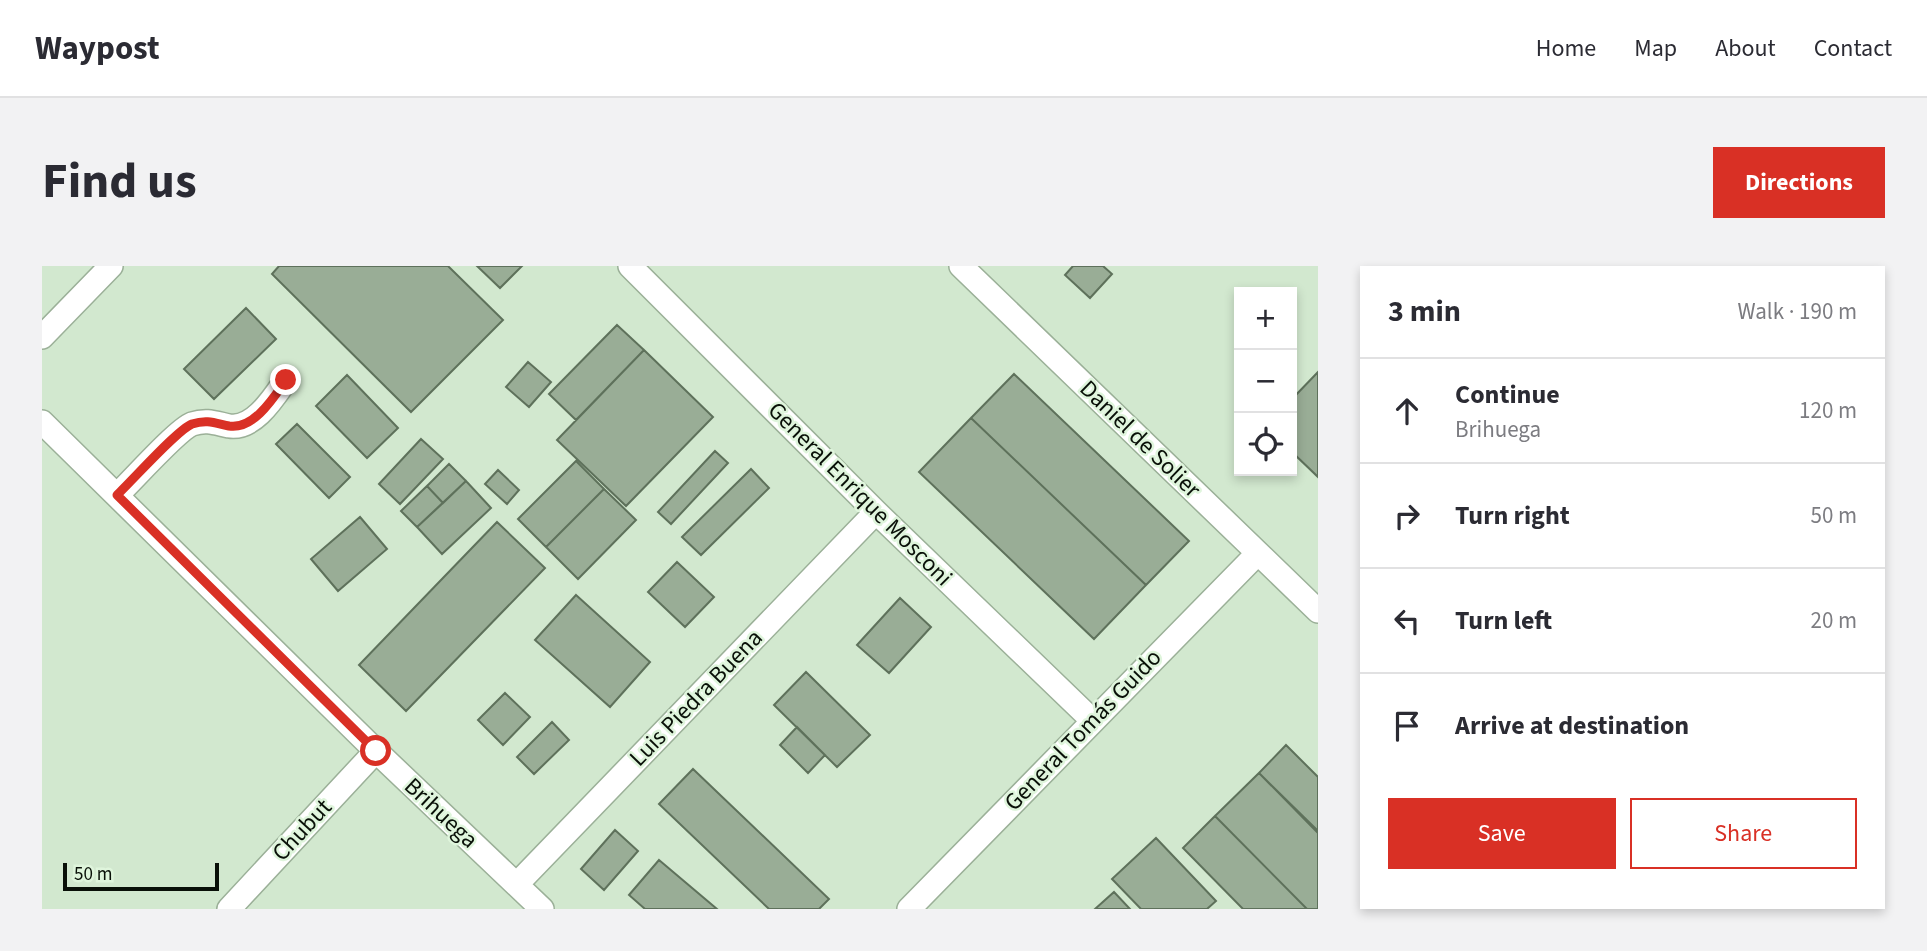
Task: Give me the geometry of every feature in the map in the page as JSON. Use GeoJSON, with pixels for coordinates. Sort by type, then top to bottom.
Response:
{"type":"FeatureCollection","features":[{"type":"Feature","properties":{"kind":"street"},"geometry":{"type":"LineString","coordinates":[[42,337],[111,266]]}},
{"type":"Feature","properties":{"kind":"street","name":"General Enrique Mosconi"},"geometry":{"type":"LineString","coordinates":[[630,266],[876,512],[1092,720]]}},
{"type":"Feature","properties":{"kind":"street","name":"Daniel de Solier"},"geometry":{"type":"LineString","coordinates":[[961,266],[1318,611]]}},
{"type":"Feature","properties":{"kind":"street"},"geometry":{"type":"LineString","coordinates":[[117,495],[190,425],[213,420],[232,426],[248,423],[267,405],[286,380]]}},
{"type":"Feature","properties":{"kind":"street","name":"Brihuega"},"geometry":{"type":"LineString","coordinates":[[42,422],[376,751],[542,909]]}},
{"type":"Feature","properties":{"kind":"street","name":"Luis Piedra Buena"},"geometry":{"type":"LineString","coordinates":[[517,884],[876,512]]}},
{"type":"Feature","properties":{"kind":"street","name":"General Tomás Guido"},"geometry":{"type":"LineString","coordinates":[[909,909],[1258,553]]}},
{"type":"Feature","properties":{"kind":"street","name":"Chubut"},"geometry":{"type":"LineString","coordinates":[[229,909],[376,751]]}},
{"type":"Feature","properties":{"kind":"building"},"geometry":{"type":"Polygon","coordinates":[[[279,266],[448,266],[503,320],[411,412],[272,274],[279,266]]]}},
{"type":"Feature","properties":{"kind":"building"},"geometry":{"type":"Polygon","coordinates":[[[477,266],[522,266],[500,288],[477,266]]]}},
{"type":"Feature","properties":{"kind":"building"},"geometry":{"type":"Polygon","coordinates":[[[1073,266],[1103,266],[1112,274],[1090,298],[1065,275],[1073,266]]]}},
{"type":"Feature","properties":{"kind":"building"},"geometry":{"type":"Polygon","coordinates":[[[246,308],[276,339],[214,399],[184,369],[246,308]]]}},
{"type":"Feature","properties":{"kind":"building"},"geometry":{"type":"Polygon","coordinates":[[[617,325],[644,350],[576,420],[549,394],[617,325]]]}},
{"type":"Feature","properties":{"kind":"building"},"geometry":{"type":"Polygon","coordinates":[[[644,350],[713,417],[626,506],[557,440],[644,350]]]}},
{"type":"Feature","properties":{"kind":"building"},"geometry":{"type":"Polygon","coordinates":[[[528,362],[551,382],[529,407],[506,387],[528,362]]]}},
{"type":"Feature","properties":{"kind":"building"},"geometry":{"type":"Polygon","coordinates":[[[1318,372],[1318,477],[1297,457],[1297,394],[1318,372]]]}},
{"type":"Feature","properties":{"kind":"building"},"geometry":{"type":"Polygon","coordinates":[[[1014,374],[1189,541],[1146,585],[971,418],[1014,374]]]}},
{"type":"Feature","properties":{"kind":"building"},"geometry":{"type":"Polygon","coordinates":[[[347,375],[398,428],[367,458],[316,406],[347,375]]]}},
{"type":"Feature","properties":{"kind":"building"},"geometry":{"type":"Polygon","coordinates":[[[971,418],[1146,585],[1094,639],[919,472],[971,418]]]}},
{"type":"Feature","properties":{"kind":"building"},"geometry":{"type":"Polygon","coordinates":[[[297,424],[350,477],[329,498],[276,444],[297,424]]]}},
{"type":"Feature","properties":{"kind":"building"},"geometry":{"type":"Polygon","coordinates":[[[421,439],[443,459],[400,504],[379,484],[421,439]]]}},
{"type":"Feature","properties":{"kind":"building"},"geometry":{"type":"Polygon","coordinates":[[[715,451],[728,463],[671,524],[658,512],[715,451]]]}},
{"type":"Feature","properties":{"kind":"building"},"geometry":{"type":"Polygon","coordinates":[[[576,461],[604,489],[546,547],[518,519],[576,461]]]}},
{"type":"Feature","properties":{"kind":"building"},"geometry":{"type":"Polygon","coordinates":[[[449,464],[466,481],[443,503],[427,486],[449,464]]]}},
{"type":"Feature","properties":{"kind":"building"},"geometry":{"type":"Polygon","coordinates":[[[751,469],[769,488],[701,555],[682,537],[751,469]]]}},
{"type":"Feature","properties":{"kind":"building"},"geometry":{"type":"Polygon","coordinates":[[[498,470],[519,490],[507,504],[485,484],[498,470]]]}},
{"type":"Feature","properties":{"kind":"building"},"geometry":{"type":"Polygon","coordinates":[[[466,481],[491,508],[442,554],[417,527],[466,481]]]}},
{"type":"Feature","properties":{"kind":"building"},"geometry":{"type":"Polygon","coordinates":[[[427,486],[443,503],[417,527],[401,511],[427,486]]]}},
{"type":"Feature","properties":{"kind":"building"},"geometry":{"type":"Polygon","coordinates":[[[604,489],[636,520],[578,579],[546,547],[604,489]]]}},
{"type":"Feature","properties":{"kind":"building"},"geometry":{"type":"Polygon","coordinates":[[[360,517],[387,549],[338,591],[311,559],[360,517]]]}},
{"type":"Feature","properties":{"kind":"building"},"geometry":{"type":"Polygon","coordinates":[[[497,522],[545,568],[406,711],[359,665],[497,522]]]}},
{"type":"Feature","properties":{"kind":"building"},"geometry":{"type":"Polygon","coordinates":[[[677,562],[714,597],[685,627],[648,592],[677,562]]]}},
{"type":"Feature","properties":{"kind":"building"},"geometry":{"type":"Polygon","coordinates":[[[576,595],[650,662],[610,707],[535,640],[576,595]]]}},
{"type":"Feature","properties":{"kind":"building"},"geometry":{"type":"Polygon","coordinates":[[[900,598],[931,627],[889,673],[857,645],[900,598]]]}},
{"type":"Feature","properties":{"kind":"building"},"geometry":{"type":"Polygon","coordinates":[[[806,672],[870,735],[837,767],[774,705],[806,672]]]}},
{"type":"Feature","properties":{"kind":"building"},"geometry":{"type":"Polygon","coordinates":[[[505,693],[530,717],[503,745],[478,720],[505,693]]]}},
{"type":"Feature","properties":{"kind":"building"},"geometry":{"type":"Polygon","coordinates":[[[552,722],[569,740],[534,774],[517,757],[552,722]]]}},
{"type":"Feature","properties":{"kind":"building"},"geometry":{"type":"Polygon","coordinates":[[[797,727],[825,755],[808,773],[780,745],[797,727]]]}},
{"type":"Feature","properties":{"kind":"building"},"geometry":{"type":"Polygon","coordinates":[[[1286,745],[1318,777],[1318,831],[1259,773],[1286,745]]]}},
{"type":"Feature","properties":{"kind":"building"},"geometry":{"type":"Polygon","coordinates":[[[693,769],[829,899],[819,909],[769,909],[659,804],[693,769]]]}},
{"type":"Feature","properties":{"kind":"building"},"geometry":{"type":"Polygon","coordinates":[[[1259,773],[1318,833],[1318,909],[1307,909],[1215,816],[1259,773]]]}},
{"type":"Feature","properties":{"kind":"building"},"geometry":{"type":"Polygon","coordinates":[[[1215,816],[1307,909],[1243,909],[1183,848],[1215,816]]]}},
{"type":"Feature","properties":{"kind":"building"},"geometry":{"type":"Polygon","coordinates":[[[615,830],[638,851],[604,890],[581,869],[615,830]]]}},
{"type":"Feature","properties":{"kind":"building"},"geometry":{"type":"Polygon","coordinates":[[[1156,838],[1216,901],[1207,909],[1141,909],[1112,879],[1156,838]]]}},
{"type":"Feature","properties":{"kind":"building"},"geometry":{"type":"Polygon","coordinates":[[[659,860],[717,909],[645,909],[629,895],[659,860]]]}},
{"type":"Feature","properties":{"kind":"building"},"geometry":{"type":"Polygon","coordinates":[[[1114,892],[1130,909],[1095,909],[1114,892]]]}},
{"type":"Feature","properties":{"kind":"route"},"geometry":{"type":"LineString","coordinates":[[286,380],[267,405],[248,423],[232,426],[213,420],[190,425],[117,495],[376,751]]}}]}
